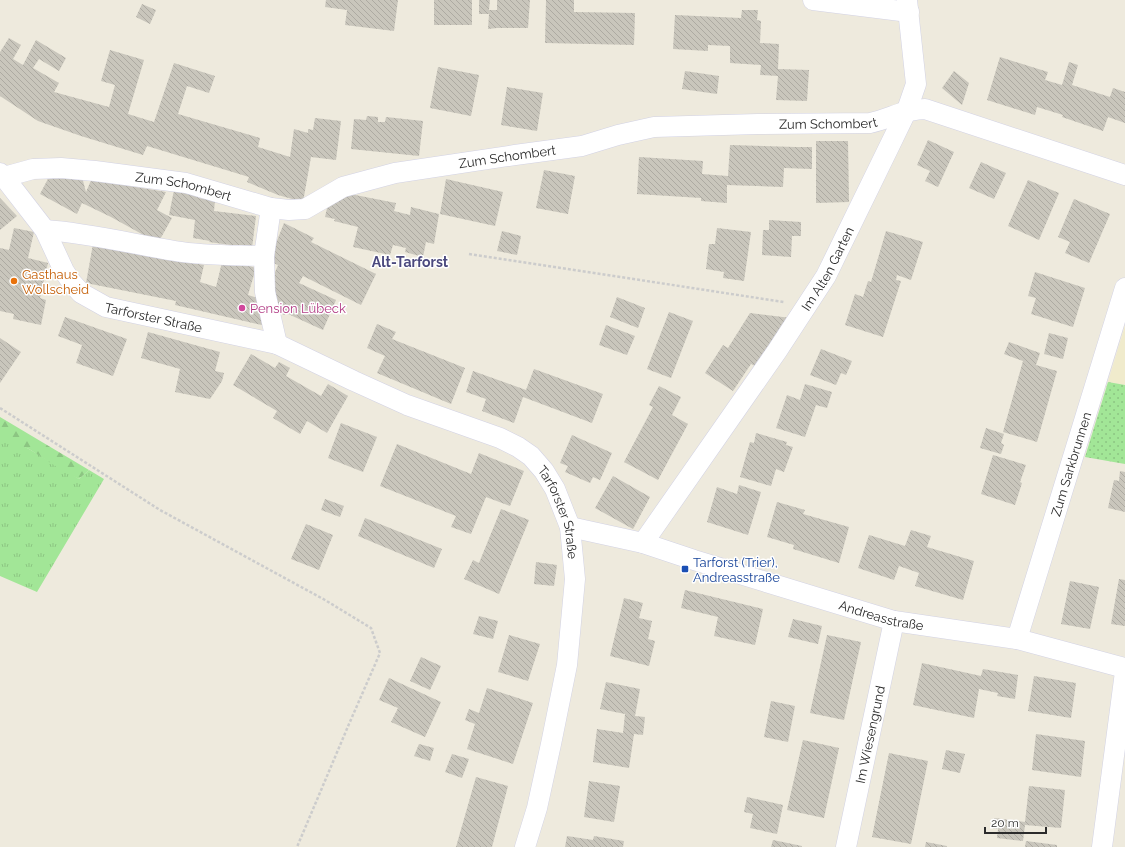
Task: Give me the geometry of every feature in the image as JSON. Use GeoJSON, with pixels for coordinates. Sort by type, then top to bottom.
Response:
{"type":"FeatureCollection","features":[{"type":"Feature","properties":{"kind":"street"},"geometry":{"type":"LineString","coordinates":[[813,0],[908,6],[916,84],[907,110],[925,109],[1125,175]]}},
{"type":"Feature","properties":{"kind":"street","name":"Zum Schombert"},"geometry":{"type":"LineString","coordinates":[[2,175],[33,169],[62,168],[95,171],[186,184],[271,208],[289,210],[305,209],[343,187],[395,173],[582,146],[618,135],[654,127],[870,123],[881,121],[907,110]]}},
{"type":"Feature","properties":{"kind":"street","name":"Im Alten Garten"},"geometry":{"type":"LineString","coordinates":[[643,543],[777,351],[826,276],[907,110]]}},
{"type":"Feature","properties":{"kind":"street","name":"Tarforster Straße"},"geometry":{"type":"LineString","coordinates":[[2,175],[45,230],[64,271],[81,294],[106,307],[277,344],[407,405],[500,438],[518,446],[531,456],[544,471],[555,489],[570,527],[575,579],[567,665],[537,808],[525,847]]}},
{"type":"Feature","properties":{"kind":"street"},"geometry":{"type":"LineString","coordinates":[[271,208],[264,256],[265,292],[277,344]]}},
{"type":"Feature","properties":{"kind":"street"},"geometry":{"type":"LineString","coordinates":[[45,230],[67,232],[177,251],[220,255],[264,256]]}},
{"type":"Feature","properties":{"kind":"street","name":"Zum Sarkbrunnen"},"geometry":{"type":"LineString","coordinates":[[1017,639],[1125,288]]}},
{"type":"Feature","properties":{"kind":"street"},"geometry":{"type":"LineString","coordinates":[[570,527],[643,543]]}},
{"type":"Feature","properties":{"kind":"street","name":"Andreasstraße"},"geometry":{"type":"LineString","coordinates":[[643,543],[894,621],[1017,639],[1125,668]]}},
{"type":"Feature","properties":{"kind":"street","name":"Im Wiesengrund"},"geometry":{"type":"LineString","coordinates":[[846,847],[894,621]]}},
{"type":"Feature","properties":{"kind":"street"},"geometry":{"type":"LineString","coordinates":[[1102,847],[1125,672]]}},
{"type":"Feature","properties":{"kind":"path"},"geometry":{"type":"LineString","coordinates":[[469,254],[807,306]]}},
{"type":"Feature","properties":{"kind":"path"},"geometry":{"type":"LineString","coordinates":[[0,408],[160,510],[326,600],[371,628],[380,653],[297,847]]}},
{"type":"Feature","properties":{"kind":"shaded area"},"geometry":{"type":"Polygon","coordinates":[[[1125,326],[1125,385],[1108,382],[1125,326]]]}},
{"type":"Feature","properties":{"kind":"green space"},"geometry":{"type":"Polygon","coordinates":[[[1108,382],[1125,385],[1125,464],[1085,457],[1108,382]]]}},
{"type":"Feature","properties":{"kind":"green space"},"geometry":{"type":"Polygon","coordinates":[[[0,417],[89,470],[79,479],[68,474],[29,449],[0,438],[0,417]]]}},
{"type":"Feature","properties":{"kind":"green space"},"geometry":{"type":"Polygon","coordinates":[[[0,438],[6,438],[29,449],[79,479],[89,470],[104,479],[37,592],[0,576],[0,438]]]}},
{"type":"Feature","properties":{"kind":"building"},"geometry":{"type":"Polygon","coordinates":[[[326,0],[398,0],[394,31],[345,25],[347,10],[325,7],[326,0]]]}},
{"type":"Feature","properties":{"kind":"building"},"geometry":{"type":"Polygon","coordinates":[[[434,0],[472,0],[472,25],[434,25],[434,0]]]}},
{"type":"Feature","properties":{"kind":"building"},"geometry":{"type":"Polygon","coordinates":[[[479,0],[490,0],[489,10],[497,10],[497,0],[530,0],[528,28],[488,29],[489,14],[479,14],[479,0]]]}},
{"type":"Feature","properties":{"kind":"building"},"geometry":{"type":"Polygon","coordinates":[[[546,0],[574,0],[574,12],[635,13],[634,45],[545,43],[546,0]]]}},
{"type":"Feature","properties":{"kind":"building"},"geometry":{"type":"Polygon","coordinates":[[[142,4],[156,10],[150,24],[136,17],[142,4]]]}},
{"type":"Feature","properties":{"kind":"building"},"geometry":{"type":"Polygon","coordinates":[[[742,10],[758,10],[757,20],[761,21],[760,43],[779,44],[778,69],[809,70],[807,101],[776,100],[778,76],[760,75],[761,65],[730,63],[730,46],[708,45],[708,51],[673,49],[675,15],[741,18],[742,10]]]}},
{"type":"Feature","properties":{"kind":"building"},"geometry":{"type":"Polygon","coordinates":[[[9,38],[21,45],[13,59],[23,65],[36,40],[66,58],[59,71],[39,59],[33,68],[59,83],[54,92],[109,107],[115,85],[101,81],[110,50],[144,60],[128,114],[154,122],[174,63],[215,76],[209,93],[187,86],[178,114],[260,138],[258,147],[290,157],[294,129],[308,133],[308,129],[313,130],[315,118],[341,121],[336,160],[311,157],[303,202],[278,195],[247,182],[249,177],[147,146],[143,155],[38,121],[0,96],[0,52],[9,38]]]}},
{"type":"Feature","properties":{"kind":"building"},"geometry":{"type":"Polygon","coordinates":[[[1000,57],[1048,72],[1045,80],[1062,85],[1069,62],[1078,65],[1072,85],[1110,97],[1113,88],[1125,92],[1125,123],[1108,117],[1103,131],[1062,117],[1063,115],[1037,107],[1035,115],[987,100],[1000,57]]]}},
{"type":"Feature","properties":{"kind":"building"},"geometry":{"type":"Polygon","coordinates":[[[438,67],[479,75],[471,116],[430,108],[438,67]]]}},
{"type":"Feature","properties":{"kind":"building"},"geometry":{"type":"Polygon","coordinates":[[[685,71],[719,76],[717,94],[682,89],[685,71]]]}},
{"type":"Feature","properties":{"kind":"building"},"geometry":{"type":"Polygon","coordinates":[[[954,71],[969,83],[962,105],[942,88],[954,71]]]}},
{"type":"Feature","properties":{"kind":"building"},"geometry":{"type":"Polygon","coordinates":[[[507,87],[543,93],[537,131],[501,125],[507,87]]]}},
{"type":"Feature","properties":{"kind":"building"},"geometry":{"type":"Polygon","coordinates":[[[367,116],[378,117],[378,122],[385,122],[386,117],[423,121],[419,156],[351,149],[354,119],[366,120],[367,116]]]}},
{"type":"Feature","properties":{"kind":"building"},"geometry":{"type":"Polygon","coordinates":[[[928,140],[954,152],[938,187],[925,181],[930,171],[917,165],[928,140]]]}},
{"type":"Feature","properties":{"kind":"building"},"geometry":{"type":"Polygon","coordinates":[[[816,141],[848,141],[849,202],[816,203],[816,141]]]}},
{"type":"Feature","properties":{"kind":"building"},"geometry":{"type":"Polygon","coordinates":[[[730,145],[812,147],[812,169],[784,168],[783,187],[727,185],[727,203],[701,201],[701,198],[637,194],[639,157],[703,161],[702,174],[728,176],[730,145]]]}},
{"type":"Feature","properties":{"kind":"building"},"geometry":{"type":"Polygon","coordinates":[[[981,162],[1006,173],[994,199],[969,188],[981,162]]]}},
{"type":"Feature","properties":{"kind":"building"},"geometry":{"type":"Polygon","coordinates":[[[544,170],[575,176],[568,214],[536,208],[544,170]]]}},
{"type":"Feature","properties":{"kind":"building"},"geometry":{"type":"Polygon","coordinates":[[[50,175],[82,177],[86,192],[92,178],[132,183],[130,186],[166,192],[157,210],[172,218],[158,243],[82,203],[77,214],[40,194],[50,175]]]}},
{"type":"Feature","properties":{"kind":"building"},"geometry":{"type":"Polygon","coordinates":[[[446,179],[503,192],[495,226],[440,214],[446,179]]]}},
{"type":"Feature","properties":{"kind":"building"},"geometry":{"type":"Polygon","coordinates":[[[1028,180],[1059,193],[1039,240],[1008,226],[1028,180]]]}},
{"type":"Feature","properties":{"kind":"building"},"geometry":{"type":"Polygon","coordinates":[[[174,190],[199,194],[198,198],[215,200],[214,211],[256,216],[252,248],[209,242],[210,241],[193,238],[195,220],[169,215],[174,190]]]}},
{"type":"Feature","properties":{"kind":"building"},"geometry":{"type":"Polygon","coordinates":[[[340,192],[396,203],[394,211],[410,215],[411,207],[439,214],[434,244],[426,242],[423,257],[405,252],[406,248],[393,245],[390,255],[353,247],[358,227],[334,221],[335,219],[325,217],[329,200],[340,192]]]}},
{"type":"Feature","properties":{"kind":"building"},"geometry":{"type":"Polygon","coordinates":[[[0,198],[17,216],[0,230],[0,198]]]}},
{"type":"Feature","properties":{"kind":"building"},"geometry":{"type":"Polygon","coordinates":[[[1074,199],[1110,214],[1089,263],[1065,253],[1070,242],[1058,237],[1074,199]]]}},
{"type":"Feature","properties":{"kind":"building"},"geometry":{"type":"Polygon","coordinates":[[[769,220],[801,222],[801,236],[792,236],[791,257],[762,255],[763,230],[769,230],[769,220]]]}},
{"type":"Feature","properties":{"kind":"building"},"geometry":{"type":"Polygon","coordinates":[[[284,223],[314,238],[311,242],[376,274],[361,305],[303,276],[299,283],[336,300],[323,330],[286,313],[284,315],[272,309],[268,289],[278,265],[269,261],[284,223]]]}},
{"type":"Feature","properties":{"kind":"building"},"geometry":{"type":"Polygon","coordinates":[[[14,228],[34,232],[28,258],[48,263],[40,298],[46,300],[41,325],[13,319],[14,314],[0,311],[0,248],[9,250],[14,228]]]}},
{"type":"Feature","properties":{"kind":"building"},"geometry":{"type":"Polygon","coordinates":[[[717,228],[751,232],[744,281],[723,278],[724,272],[706,269],[709,244],[715,244],[717,228]]]}},
{"type":"Feature","properties":{"kind":"building"},"geometry":{"type":"Polygon","coordinates":[[[502,231],[521,236],[517,255],[497,251],[502,231]]]}},
{"type":"Feature","properties":{"kind":"building"},"geometry":{"type":"Polygon","coordinates":[[[886,231],[923,242],[911,280],[897,275],[896,280],[901,281],[883,337],[845,325],[855,294],[863,297],[868,281],[871,282],[886,231]]]}},
{"type":"Feature","properties":{"kind":"building"},"geometry":{"type":"Polygon","coordinates":[[[93,244],[204,265],[200,282],[216,287],[223,258],[256,268],[248,295],[261,299],[266,326],[175,305],[176,301],[86,283],[93,244]]]}},
{"type":"Feature","properties":{"kind":"building"},"geometry":{"type":"Polygon","coordinates":[[[1035,272],[1085,288],[1073,327],[1031,314],[1036,298],[1028,296],[1035,272]]]}},
{"type":"Feature","properties":{"kind":"building"},"geometry":{"type":"Polygon","coordinates":[[[617,297],[645,308],[638,328],[610,317],[617,297]]]}},
{"type":"Feature","properties":{"kind":"building"},"geometry":{"type":"Polygon","coordinates":[[[669,312],[693,321],[671,378],[647,369],[669,312]]]}},
{"type":"Feature","properties":{"kind":"building"},"geometry":{"type":"Polygon","coordinates":[[[750,313],[791,318],[757,367],[751,364],[733,391],[705,373],[723,345],[728,348],[750,313]]]}},
{"type":"Feature","properties":{"kind":"building"},"geometry":{"type":"Polygon","coordinates":[[[65,317],[127,339],[113,376],[76,363],[82,345],[58,336],[65,317]]]}},
{"type":"Feature","properties":{"kind":"building"},"geometry":{"type":"Polygon","coordinates":[[[377,324],[396,332],[392,339],[465,368],[451,404],[377,373],[385,356],[367,348],[377,324]]]}},
{"type":"Feature","properties":{"kind":"building"},"geometry":{"type":"Polygon","coordinates":[[[606,325],[635,336],[627,355],[599,345],[606,325]]]}},
{"type":"Feature","properties":{"kind":"building"},"geometry":{"type":"Polygon","coordinates":[[[148,332],[220,352],[215,371],[224,373],[222,381],[210,399],[175,392],[180,369],[141,358],[148,332]]]}},
{"type":"Feature","properties":{"kind":"building"},"geometry":{"type":"Polygon","coordinates":[[[1049,333],[1068,338],[1063,359],[1044,354],[1049,333]]]}},
{"type":"Feature","properties":{"kind":"building"},"geometry":{"type":"Polygon","coordinates":[[[0,338],[21,352],[0,383],[0,338]]]}},
{"type":"Feature","properties":{"kind":"building"},"geometry":{"type":"Polygon","coordinates":[[[1009,342],[1040,353],[1036,365],[1057,371],[1037,442],[1003,432],[1023,361],[1004,354],[1009,342]]]}},
{"type":"Feature","properties":{"kind":"building"},"geometry":{"type":"Polygon","coordinates":[[[821,349],[852,361],[846,375],[841,373],[836,385],[810,375],[821,349]]]}},
{"type":"Feature","properties":{"kind":"building"},"geometry":{"type":"Polygon","coordinates":[[[251,354],[275,368],[279,362],[290,368],[286,376],[321,396],[328,384],[348,396],[327,433],[307,421],[300,434],[273,418],[277,411],[233,385],[251,354]]]}},
{"type":"Feature","properties":{"kind":"building"},"geometry":{"type":"Polygon","coordinates":[[[534,369],[603,394],[592,423],[523,397],[514,423],[482,411],[486,399],[466,392],[473,371],[526,390],[534,369]]]}},
{"type":"Feature","properties":{"kind":"building"},"geometry":{"type":"Polygon","coordinates":[[[805,384],[832,392],[827,408],[816,405],[805,437],[776,428],[787,395],[800,400],[805,384]]]}},
{"type":"Feature","properties":{"kind":"building"},"geometry":{"type":"Polygon","coordinates":[[[659,386],[681,397],[672,415],[688,424],[658,480],[624,462],[653,407],[649,405],[659,386]]]}},
{"type":"Feature","properties":{"kind":"building"},"geometry":{"type":"Polygon","coordinates":[[[341,423],[377,437],[363,472],[328,458],[341,423]]]}},
{"type":"Feature","properties":{"kind":"building"},"geometry":{"type":"Polygon","coordinates":[[[986,428],[1004,434],[1001,443],[1004,445],[1001,454],[980,448],[986,428]]]}},
{"type":"Feature","properties":{"kind":"building"},"geometry":{"type":"Polygon","coordinates":[[[756,433],[787,442],[786,445],[793,447],[784,472],[776,469],[771,486],[740,477],[750,442],[754,443],[756,433]]]}},
{"type":"Feature","properties":{"kind":"building"},"geometry":{"type":"Polygon","coordinates":[[[572,435],[612,453],[600,480],[593,477],[590,483],[565,472],[568,466],[560,463],[572,435]]]}},
{"type":"Feature","properties":{"kind":"building"},"geometry":{"type":"Polygon","coordinates":[[[397,444],[471,474],[479,453],[524,471],[510,506],[486,497],[471,534],[451,527],[456,516],[380,486],[397,444]]]}},
{"type":"Feature","properties":{"kind":"building"},"geometry":{"type":"Polygon","coordinates":[[[993,455],[1026,465],[1020,482],[1022,483],[1015,505],[981,494],[993,455]]]}},
{"type":"Feature","properties":{"kind":"building"},"geometry":{"type":"Polygon","coordinates":[[[1120,471],[1125,472],[1125,512],[1108,508],[1114,480],[1119,481],[1120,471]]]}},
{"type":"Feature","properties":{"kind":"building"},"geometry":{"type":"Polygon","coordinates":[[[613,476],[650,497],[633,529],[595,508],[613,476]]]}},
{"type":"Feature","properties":{"kind":"building"},"geometry":{"type":"Polygon","coordinates":[[[739,485],[761,492],[748,535],[707,522],[717,487],[737,494],[739,485]]]}},
{"type":"Feature","properties":{"kind":"building"},"geometry":{"type":"Polygon","coordinates":[[[325,499],[344,506],[340,517],[321,510],[325,499]]]}},
{"type":"Feature","properties":{"kind":"building"},"geometry":{"type":"Polygon","coordinates":[[[777,502],[805,510],[803,514],[849,527],[839,563],[793,549],[794,545],[767,537],[777,502]]]}},
{"type":"Feature","properties":{"kind":"building"},"geometry":{"type":"Polygon","coordinates":[[[501,509],[529,520],[499,594],[464,579],[473,560],[479,563],[501,509]]]}},
{"type":"Feature","properties":{"kind":"building"},"geometry":{"type":"Polygon","coordinates":[[[365,518],[442,549],[434,568],[358,536],[365,518]]]}},
{"type":"Feature","properties":{"kind":"building"},"geometry":{"type":"Polygon","coordinates":[[[306,524],[333,535],[319,570],[291,559],[306,524]]]}},
{"type":"Feature","properties":{"kind":"building"},"geometry":{"type":"Polygon","coordinates":[[[911,530],[931,536],[927,547],[974,561],[963,600],[915,586],[919,573],[899,566],[894,580],[858,568],[869,535],[905,546],[911,530]]]}},
{"type":"Feature","properties":{"kind":"building"},"geometry":{"type":"Polygon","coordinates":[[[536,562],[557,565],[554,586],[534,584],[536,562]]]}},
{"type":"Feature","properties":{"kind":"building"},"geometry":{"type":"Polygon","coordinates":[[[1119,579],[1125,580],[1125,626],[1111,624],[1119,579]]]}},
{"type":"Feature","properties":{"kind":"building"},"geometry":{"type":"Polygon","coordinates":[[[1070,581],[1099,587],[1090,629],[1061,624],[1070,581]]]}},
{"type":"Feature","properties":{"kind":"building"},"geometry":{"type":"Polygon","coordinates":[[[685,590],[763,609],[755,645],[714,636],[718,617],[681,608],[685,590]]]}},
{"type":"Feature","properties":{"kind":"building"},"geometry":{"type":"Polygon","coordinates":[[[624,598],[643,603],[639,618],[652,621],[648,639],[655,641],[649,666],[610,656],[624,598]]]}},
{"type":"Feature","properties":{"kind":"building"},"geometry":{"type":"Polygon","coordinates":[[[479,616],[498,621],[493,639],[473,634],[479,616]]]}},
{"type":"Feature","properties":{"kind":"building"},"geometry":{"type":"Polygon","coordinates":[[[793,619],[822,626],[818,644],[788,637],[793,619]]]}},
{"type":"Feature","properties":{"kind":"building"},"geometry":{"type":"Polygon","coordinates":[[[509,635],[540,644],[528,681],[498,672],[509,635]]]}},
{"type":"Feature","properties":{"kind":"building"},"geometry":{"type":"Polygon","coordinates":[[[827,635],[861,642],[844,720],[810,713],[827,635]]]}},
{"type":"Feature","properties":{"kind":"building"},"geometry":{"type":"Polygon","coordinates":[[[421,657],[441,666],[430,690],[410,681],[421,657]]]}},
{"type":"Feature","properties":{"kind":"building"},"geometry":{"type":"Polygon","coordinates":[[[922,663],[981,676],[983,669],[1018,675],[1015,699],[997,696],[998,693],[979,689],[974,718],[913,705],[922,663]]]}},
{"type":"Feature","properties":{"kind":"building"},"geometry":{"type":"Polygon","coordinates":[[[1034,676],[1076,683],[1071,718],[1028,711],[1034,676]]]}},
{"type":"Feature","properties":{"kind":"building"},"geometry":{"type":"Polygon","coordinates":[[[389,678],[441,702],[425,737],[391,722],[398,708],[379,700],[389,678]]]}},
{"type":"Feature","properties":{"kind":"building"},"geometry":{"type":"Polygon","coordinates":[[[606,682],[640,689],[635,716],[645,717],[643,735],[634,734],[629,768],[593,762],[597,729],[623,733],[625,714],[600,709],[606,682]]]}},
{"type":"Feature","properties":{"kind":"building"},"geometry":{"type":"Polygon","coordinates":[[[487,688],[533,703],[513,764],[467,749],[475,724],[465,720],[469,709],[479,713],[487,688]]]}},
{"type":"Feature","properties":{"kind":"building"},"geometry":{"type":"Polygon","coordinates":[[[771,701],[795,706],[788,742],[764,737],[771,701]]]}},
{"type":"Feature","properties":{"kind":"building"},"geometry":{"type":"Polygon","coordinates":[[[1036,734],[1085,741],[1081,777],[1032,770],[1036,734]]]}},
{"type":"Feature","properties":{"kind":"building"},"geometry":{"type":"Polygon","coordinates":[[[803,740],[839,748],[824,818],[787,810],[803,740]]]}},
{"type":"Feature","properties":{"kind":"building"},"geometry":{"type":"Polygon","coordinates":[[[419,744],[434,748],[430,761],[414,756],[419,744]]]}},
{"type":"Feature","properties":{"kind":"building"},"geometry":{"type":"Polygon","coordinates":[[[946,750],[965,754],[960,773],[942,769],[946,750]]]}},
{"type":"Feature","properties":{"kind":"building"},"geometry":{"type":"Polygon","coordinates":[[[889,753],[928,761],[911,844],[872,837],[889,753]]]}},
{"type":"Feature","properties":{"kind":"building"},"geometry":{"type":"Polygon","coordinates":[[[452,754],[469,759],[462,778],[445,772],[452,754]]]}},
{"type":"Feature","properties":{"kind":"building"},"geometry":{"type":"Polygon","coordinates":[[[476,777],[508,786],[492,847],[456,847],[476,777]]]}},
{"type":"Feature","properties":{"kind":"building"},"geometry":{"type":"Polygon","coordinates":[[[589,781],[620,786],[614,822],[584,817],[589,781]]]}},
{"type":"Feature","properties":{"kind":"building"},"geometry":{"type":"Polygon","coordinates":[[[1029,786],[1065,790],[1061,828],[1025,825],[1023,841],[997,838],[998,829],[993,829],[994,818],[1025,822],[1029,786]]]}},
{"type":"Feature","properties":{"kind":"building"},"geometry":{"type":"Polygon","coordinates":[[[747,797],[783,805],[777,834],[750,828],[753,814],[744,812],[747,797]]]}},
{"type":"Feature","properties":{"kind":"building"},"geometry":{"type":"Polygon","coordinates":[[[567,836],[593,840],[594,836],[624,841],[623,847],[565,847],[567,836]]]}},
{"type":"Feature","properties":{"kind":"building"},"geometry":{"type":"Polygon","coordinates":[[[773,840],[802,846],[802,847],[771,847],[773,840]]]}},
{"type":"Feature","properties":{"kind":"building"},"geometry":{"type":"Polygon","coordinates":[[[1026,841],[1057,845],[1057,847],[1025,847],[1026,841]]]}},
{"type":"Feature","properties":{"kind":"building"},"geometry":{"type":"Polygon","coordinates":[[[926,842],[947,846],[947,847],[925,847],[926,842]]]}},
{"type":"Feature","properties":{"kind":"place","name":"Gasthaus Wollscheid"},"geometry":{"type":"Point","coordinates":[14,281]}},
{"type":"Feature","properties":{"kind":"place","name":"Pension Lübeck"},"geometry":{"type":"Point","coordinates":[242,308]}},
{"type":"Feature","properties":{"kind":"place","name":"Tarforst (Trier), Andreasstraße"},"geometry":{"type":"Point","coordinates":[685,569]}},
{"type":"Feature","properties":{"kind":"district","name":"Alt-Tarforst"},"geometry":{"type":"Point","coordinates":[410,262]}}]}
